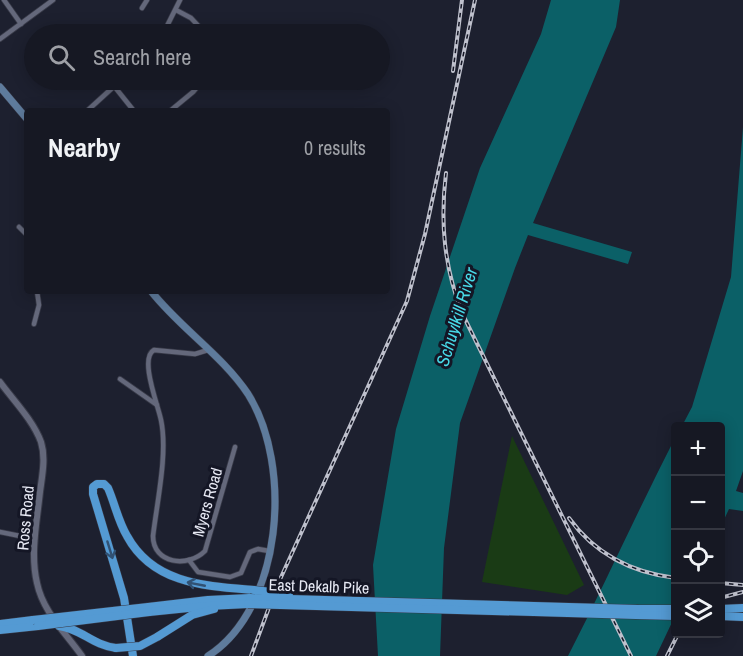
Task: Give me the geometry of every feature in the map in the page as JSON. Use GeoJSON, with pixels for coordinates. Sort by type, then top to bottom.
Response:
{"type":"FeatureCollection","features":[{"type":"Feature","properties":{"kind":"highway"},"geometry":{"type":"LineString","coordinates":[[134,656],[124,598],[93,494],[93,487],[97,484],[104,484],[108,488],[120,521],[131,542],[142,556],[156,567],[172,577],[191,583],[251,597]]}},
{"type":"Feature","properties":{"kind":"highway","name":"East Dekalb Pike"},"geometry":{"type":"LineString","coordinates":[[0,630],[35,623],[208,600],[291,594],[298,599],[637,612]]}},
{"type":"Feature","properties":{"kind":"highway","name":"East Dekalb Pike"},"geometry":{"type":"LineString","coordinates":[[149,609],[219,605],[251,597],[637,612]]}},
{"type":"Feature","properties":{"kind":"highway"},"geometry":{"type":"LineString","coordinates":[[59,626],[74,629],[94,642],[116,648],[140,646],[186,618],[219,605]]}},
{"type":"Feature","properties":{"kind":"highway"},"geometry":{"type":"LineString","coordinates":[[725,609],[743,608]]}},
{"type":"Feature","properties":{"kind":"highway"},"geometry":{"type":"LineString","coordinates":[[637,612],[671,609]]}},
{"type":"Feature","properties":{"kind":"highway"},"geometry":{"type":"LineString","coordinates":[[637,612],[671,616]]}},
{"type":"Feature","properties":{"kind":"highway"},"geometry":{"type":"LineString","coordinates":[[725,616],[743,616]]}},
{"type":"Feature","properties":{"kind":"highway","name":"East Dekalb Pike"},"geometry":{"type":"LineString","coordinates":[[0,624],[35,623]]}},
{"type":"Feature","properties":{"kind":"main road"},"geometry":{"type":"LineString","coordinates":[[0,87],[24,115]]}},
{"type":"Feature","properties":{"kind":"main road"},"geometry":{"type":"LineString","coordinates":[[153,294],[232,374],[247,393],[266,433],[272,455],[273,525],[259,590],[248,614],[234,634],[215,653],[208,656]]}},
{"type":"Feature","properties":{"kind":"street"},"geometry":{"type":"LineString","coordinates":[[4,0],[21,24]]}},
{"type":"Feature","properties":{"kind":"street"},"geometry":{"type":"LineString","coordinates":[[0,39],[53,0]]}},
{"type":"Feature","properties":{"kind":"street"},"geometry":{"type":"LineString","coordinates":[[142,8],[147,0]]}},
{"type":"Feature","properties":{"kind":"street"},"geometry":{"type":"LineString","coordinates":[[169,24],[180,0]]}},
{"type":"Feature","properties":{"kind":"street"},"geometry":{"type":"LineString","coordinates":[[176,10],[188,16],[196,24]]}},
{"type":"Feature","properties":{"kind":"street"},"geometry":{"type":"LineString","coordinates":[[90,108],[110,90]]}},
{"type":"Feature","properties":{"kind":"street"},"geometry":{"type":"LineString","coordinates":[[117,90],[132,108]]}},
{"type":"Feature","properties":{"kind":"street"},"geometry":{"type":"LineString","coordinates":[[174,108],[196,90]]}},
{"type":"Feature","properties":{"kind":"street"},"geometry":{"type":"LineString","coordinates":[[19,226],[24,232]]}},
{"type":"Feature","properties":{"kind":"street"},"geometry":{"type":"LineString","coordinates":[[34,324],[39,306],[37,294]]}},
{"type":"Feature","properties":{"kind":"street"},"geometry":{"type":"LineString","coordinates":[[208,350],[195,354],[156,350],[149,352],[148,370],[162,424],[163,444],[153,543],[156,552],[168,560],[189,560],[198,572],[233,577],[241,573],[250,552],[258,549],[269,551]]}},
{"type":"Feature","properties":{"kind":"street"},"geometry":{"type":"LineString","coordinates":[[120,379],[158,406]]}},
{"type":"Feature","properties":{"kind":"street","name":"Ross Road"},"geometry":{"type":"LineString","coordinates":[[0,382],[36,433],[43,450],[35,539],[37,583],[48,610],[82,656]]}},
{"type":"Feature","properties":{"kind":"street","name":"Myers Road"},"geometry":{"type":"LineString","coordinates":[[189,560],[201,554],[207,545],[235,447]]}},
{"type":"Feature","properties":{"kind":"street"},"geometry":{"type":"LineString","coordinates":[[0,532],[35,539]]}},
{"type":"Feature","properties":{"kind":"shaded area"},"geometry":{"type":"Polygon","coordinates":[[[512,436],[584,585],[567,595],[482,582],[512,436]]]}},
{"type":"Feature","properties":{"kind":"water","name":"Schuylkill River"},"geometry":{"type":"Polygon","coordinates":[[[551,0],[620,0],[616,27],[533,223],[632,252],[628,264],[528,235],[460,423],[444,548],[440,656],[378,656],[373,565],[396,429],[430,316],[480,168],[541,34],[551,0]]]}},
{"type":"Feature","properties":{"kind":"water"},"geometry":{"type":"Polygon","coordinates":[[[743,127],[743,471],[736,491],[743,493],[743,511],[729,509],[725,518],[725,422],[684,422],[692,407],[731,277],[743,127]]]}},
{"type":"Feature","properties":{"kind":"water"},"geometry":{"type":"Polygon","coordinates":[[[671,446],[671,624],[656,656],[568,656],[595,602],[671,446]]]}},
{"type":"Feature","properties":{"kind":"railway"},"geometry":{"type":"LineString","coordinates":[[453,71],[462,0]]}},
{"type":"Feature","properties":{"kind":"railway"},"geometry":{"type":"LineString","coordinates":[[251,656],[277,586],[407,301],[425,234],[475,0]]}},
{"type":"Feature","properties":{"kind":"railway"},"geometry":{"type":"LineString","coordinates":[[446,173],[443,209],[445,244],[451,278],[462,313],[631,656]]}},
{"type":"Feature","properties":{"kind":"railway"},"geometry":{"type":"LineString","coordinates":[[569,518],[591,542],[616,560],[645,572],[671,577]]}},
{"type":"Feature","properties":{"kind":"railway"},"geometry":{"type":"LineString","coordinates":[[725,583],[743,585]]}},
{"type":"Feature","properties":{"kind":"railway"},"geometry":{"type":"LineString","coordinates":[[725,597],[743,592]]}},
{"type":"Feature","properties":{"kind":"railway"},"geometry":{"type":"LineString","coordinates":[[667,656],[676,638]]}}]}
